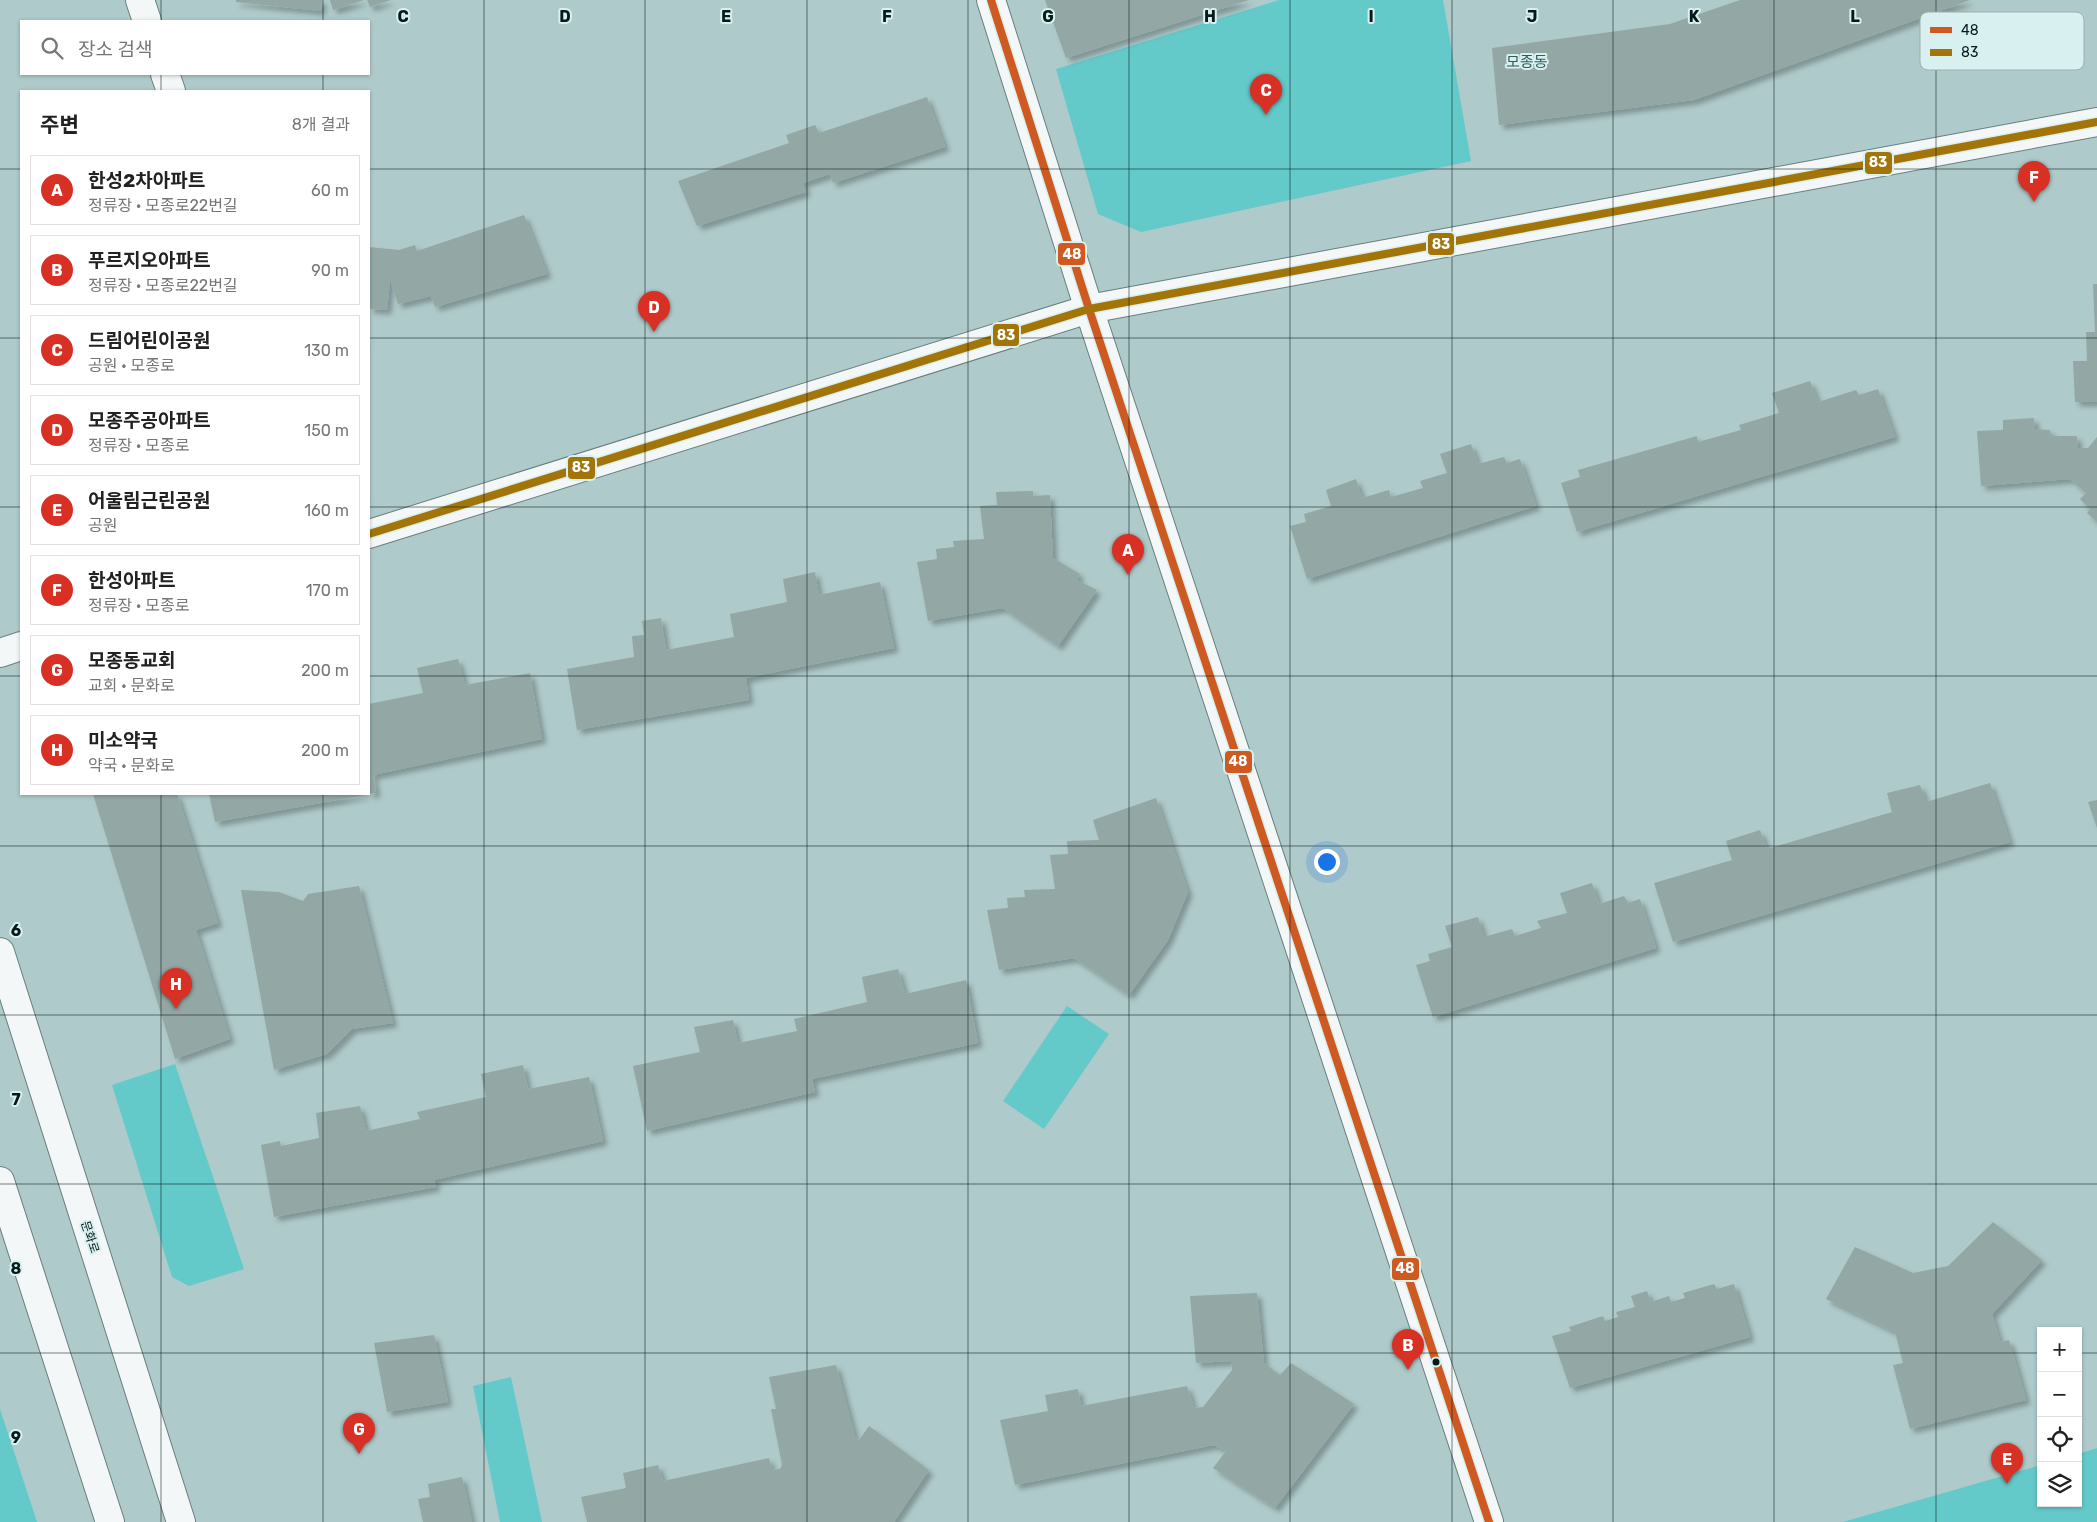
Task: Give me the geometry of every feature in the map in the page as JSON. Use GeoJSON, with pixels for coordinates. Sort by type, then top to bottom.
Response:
{"type":"FeatureCollection","features":[{"type":"Feature","properties":{"kind":"street"},"geometry":{"type":"LineString","coordinates":[[140,0],[147,20]]}},
{"type":"Feature","properties":{"kind":"street"},"geometry":{"type":"LineString","coordinates":[[990,0],[1089,309],[1489,1522]]}},
{"type":"Feature","properties":{"kind":"street"},"geometry":{"type":"LineString","coordinates":[[165,75],[171,90]]}},
{"type":"Feature","properties":{"kind":"street"},"geometry":{"type":"LineString","coordinates":[[370,534],[1089,309],[2097,122]]}},
{"type":"Feature","properties":{"kind":"street"},"geometry":{"type":"LineString","coordinates":[[0,653],[20,646]]}},
{"type":"Feature","properties":{"kind":"street","name":"문화로"},"geometry":{"type":"LineString","coordinates":[[0,952],[181,1522]]}},
{"type":"Feature","properties":{"kind":"street"},"geometry":{"type":"LineString","coordinates":[[0,1181],[110,1522]]}},
{"type":"Feature","properties":{"kind":"shaded area"},"geometry":{"type":"Polygon","coordinates":[[[1279,0],[1443,0],[1471,161],[1141,232],[1098,214],[1056,69],[1279,0]]]}},
{"type":"Feature","properties":{"kind":"shaded area"},"geometry":{"type":"Polygon","coordinates":[[[1067,1006],[1109,1034],[1044,1129],[1003,1101],[1067,1006]]]}},
{"type":"Feature","properties":{"kind":"shaded area"},"geometry":{"type":"Polygon","coordinates":[[[175,1064],[244,1269],[189,1286],[172,1277],[112,1085],[175,1064]]]}},
{"type":"Feature","properties":{"kind":"shaded area"},"geometry":{"type":"Polygon","coordinates":[[[511,1377],[542,1522],[500,1522],[473,1386],[511,1377]]]}},
{"type":"Feature","properties":{"kind":"shaded area"},"geometry":{"type":"Polygon","coordinates":[[[0,1409],[37,1522],[0,1522],[0,1409]]]}},
{"type":"Feature","properties":{"kind":"shaded area"},"geometry":{"type":"Polygon","coordinates":[[[2097,1448],[2097,1522],[1843,1522],[2037,1466],[2037,1507],[2082,1507],[2082,1453],[2097,1448]]]}},
{"type":"Feature","properties":{"kind":"building"},"geometry":{"type":"Polygon","coordinates":[[[236,0],[322,0],[321,11],[236,2],[236,0]]]}},
{"type":"Feature","properties":{"kind":"building"},"geometry":{"type":"Polygon","coordinates":[[[330,0],[364,0],[333,10],[330,0]]]}},
{"type":"Feature","properties":{"kind":"building"},"geometry":{"type":"Polygon","coordinates":[[[367,0],[391,0],[370,7],[367,0]]]}},
{"type":"Feature","properties":{"kind":"building"},"geometry":{"type":"Polygon","coordinates":[[[1045,0],[1249,0],[1066,58],[1045,0]]]}},
{"type":"Feature","properties":{"kind":"building"},"geometry":{"type":"Polygon","coordinates":[[[1740,0],[1970,0],[1937,12],[1920,12],[1920,18],[1694,100],[1499,125],[1492,48],[1670,24],[1740,0]]]}},
{"type":"Feature","properties":{"kind":"building"},"geometry":{"type":"Polygon","coordinates":[[[927,97],[945,147],[833,183],[830,174],[803,183],[806,192],[697,226],[678,181],[789,143],[786,135],[815,125],[819,133],[927,97]]]}},
{"type":"Feature","properties":{"kind":"building"},"geometry":{"type":"Polygon","coordinates":[[[524,215],[547,274],[435,307],[431,296],[398,304],[390,280],[387,310],[370,309],[370,247],[399,250],[415,245],[417,251],[524,215]]]}},
{"type":"Feature","properties":{"kind":"building"},"geometry":{"type":"Polygon","coordinates":[[[2093,284],[2097,284],[2097,402],[2075,402],[2073,361],[2087,361],[2086,332],[2095,332],[2093,284]]]}},
{"type":"Feature","properties":{"kind":"building"},"geometry":{"type":"Polygon","coordinates":[[[1810,381],[1818,402],[1856,390],[1859,395],[1878,389],[1895,437],[1577,532],[1561,483],[1580,477],[1578,470],[1697,436],[1698,442],[1741,430],[1739,425],[1779,413],[1772,393],[1810,381]]]}},
{"type":"Feature","properties":{"kind":"building"},"geometry":{"type":"Polygon","coordinates":[[[2034,418],[2035,429],[2050,430],[2051,436],[2077,436],[2078,448],[2088,448],[2097,437],[2097,522],[2087,513],[2090,509],[2080,499],[2086,493],[2070,479],[1981,486],[1977,431],[2003,430],[2003,420],[2034,418]]]}},
{"type":"Feature","properties":{"kind":"building"},"geometry":{"type":"Polygon","coordinates":[[[1471,444],[1478,464],[1504,457],[1507,463],[1520,459],[1536,506],[1307,579],[1290,526],[1306,522],[1304,514],[1331,506],[1326,490],[1356,479],[1362,498],[1389,490],[1391,497],[1423,488],[1420,481],[1447,473],[1440,454],[1471,444]]]}},
{"type":"Feature","properties":{"kind":"building"},"geometry":{"type":"Polygon","coordinates":[[[1033,491],[1033,496],[1050,495],[1053,558],[1080,574],[1077,580],[1097,590],[1058,646],[1003,608],[928,621],[917,562],[937,559],[936,549],[954,547],[953,541],[984,539],[980,506],[997,505],[996,492],[1033,491]]]}},
{"type":"Feature","properties":{"kind":"building"},"geometry":{"type":"Polygon","coordinates":[[[815,572],[819,595],[880,582],[894,648],[746,678],[749,700],[577,730],[567,669],[634,657],[632,636],[644,635],[642,621],[661,618],[666,650],[734,637],[730,614],[787,602],[783,579],[815,572]]]}},
{"type":"Feature","properties":{"kind":"building"},"geometry":{"type":"Polygon","coordinates":[[[458,659],[465,685],[530,673],[542,739],[373,775],[376,793],[370,794],[370,704],[423,693],[417,668],[458,659]]]}},
{"type":"Feature","properties":{"kind":"building"},"geometry":{"type":"Polygon","coordinates":[[[1990,783],[2010,842],[1673,942],[1654,883],[1732,860],[1726,841],[1760,830],[1767,849],[1892,812],[1887,793],[1920,785],[1926,802],[1990,783]]]}},
{"type":"Feature","properties":{"kind":"building"},"geometry":{"type":"Polygon","coordinates":[[[93,795],[177,795],[218,923],[196,930],[230,1039],[175,1059],[93,795]]]}},
{"type":"Feature","properties":{"kind":"building"},"geometry":{"type":"Polygon","coordinates":[[[209,795],[365,795],[215,822],[209,795]]]}},
{"type":"Feature","properties":{"kind":"building"},"geometry":{"type":"Polygon","coordinates":[[[1156,798],[1188,892],[1168,940],[1129,995],[1074,958],[999,970],[987,910],[1008,908],[1007,898],[1025,897],[1024,890],[1055,889],[1050,855],[1068,854],[1067,841],[1099,840],[1093,820],[1156,798]]]}},
{"type":"Feature","properties":{"kind":"building"},"geometry":{"type":"Polygon","coordinates":[[[2097,800],[2097,828],[2088,802],[2097,800]]]}},
{"type":"Feature","properties":{"kind":"building"},"geometry":{"type":"Polygon","coordinates":[[[1592,883],[1599,904],[1624,896],[1628,903],[1640,899],[1656,948],[1433,1017],[1416,965],[1430,961],[1428,954],[1452,947],[1445,926],[1478,917],[1484,937],[1512,929],[1515,936],[1541,928],[1537,921],[1567,913],[1560,893],[1592,883]]]}},
{"type":"Feature","properties":{"kind":"building"},"geometry":{"type":"Polygon","coordinates":[[[359,886],[393,1023],[352,1029],[327,1054],[274,1070],[241,890],[279,892],[303,901],[308,894],[359,886]]]}},
{"type":"Feature","properties":{"kind":"building"},"geometry":{"type":"Polygon","coordinates":[[[898,969],[905,994],[966,980],[978,1043],[812,1079],[815,1092],[647,1131],[633,1066],[700,1052],[694,1027],[733,1020],[738,1043],[797,1031],[794,1019],[867,1002],[862,977],[898,969]]]}},
{"type":"Feature","properties":{"kind":"building"},"geometry":{"type":"Polygon","coordinates":[[[523,1065],[528,1089],[589,1077],[603,1141],[434,1180],[436,1187],[274,1217],[261,1145],[280,1141],[281,1146],[319,1138],[316,1113],[360,1106],[366,1131],[420,1119],[417,1112],[486,1097],[481,1074],[523,1065]]]}},
{"type":"Feature","properties":{"kind":"building"},"geometry":{"type":"Polygon","coordinates":[[[1993,1222],[2042,1260],[1992,1314],[2000,1342],[2009,1340],[2026,1400],[1910,1429],[1893,1365],[1903,1363],[1895,1332],[1826,1299],[1855,1247],[1913,1273],[1948,1266],[1993,1222]]]}},
{"type":"Feature","properties":{"kind":"building"},"geometry":{"type":"Polygon","coordinates":[[[1714,1284],[1717,1289],[1734,1284],[1750,1337],[1570,1388],[1552,1336],[1571,1331],[1569,1327],[1603,1316],[1605,1321],[1618,1317],[1616,1312],[1635,1307],[1631,1296],[1647,1291],[1651,1302],[1669,1296],[1671,1302],[1685,1298],[1683,1293],[1714,1284]]]}},
{"type":"Feature","properties":{"kind":"building"},"geometry":{"type":"Polygon","coordinates":[[[1257,1293],[1264,1363],[1280,1375],[1291,1363],[1354,1404],[1275,1508],[1213,1468],[1226,1451],[1214,1445],[1015,1485],[1000,1420],[1048,1411],[1045,1395],[1078,1389],[1081,1406],[1187,1386],[1194,1408],[1203,1407],[1232,1370],[1231,1361],[1196,1363],[1190,1296],[1257,1293]]]}},
{"type":"Feature","properties":{"kind":"building"},"geometry":{"type":"Polygon","coordinates":[[[434,1335],[448,1402],[387,1412],[374,1343],[434,1335]]]}},
{"type":"Feature","properties":{"kind":"building"},"geometry":{"type":"Polygon","coordinates":[[[836,1365],[855,1437],[859,1440],[869,1426],[929,1470],[894,1522],[587,1522],[581,1497],[626,1488],[623,1473],[658,1465],[663,1481],[769,1458],[772,1470],[780,1469],[782,1465],[771,1409],[776,1409],[769,1377],[836,1365]]]}},
{"type":"Feature","properties":{"kind":"building"},"geometry":{"type":"Polygon","coordinates":[[[462,1477],[472,1522],[423,1522],[418,1499],[430,1497],[428,1484],[462,1477]]]}},
{"type":"Feature","properties":{"kind":"transit line","name":"48"},"geometry":{"type":"LineString","coordinates":[[991,0],[1089,309],[1489,1522]]}},
{"type":"Feature","properties":{"kind":"transit line","name":"83"},"geometry":{"type":"LineString","coordinates":[[370,534],[1089,309],[2097,122]]}},
{"type":"Feature","properties":{"kind":"place","name":"드림어린이공원"},"geometry":{"type":"Point","coordinates":[1266,115]}},
{"type":"Feature","properties":{"kind":"place","name":"한성아파트"},"geometry":{"type":"Point","coordinates":[2034,202]}},
{"type":"Feature","properties":{"kind":"place","name":"모종주공아파트"},"geometry":{"type":"Point","coordinates":[654,332]}},
{"type":"Feature","properties":{"kind":"place","name":"한성2차아파트"},"geometry":{"type":"Point","coordinates":[1128,575]}},
{"type":"Feature","properties":{"kind":"place","name":"미소약국"},"geometry":{"type":"Point","coordinates":[176,1009]}},
{"type":"Feature","properties":{"kind":"place","name":"푸르지오아파트"},"geometry":{"type":"Point","coordinates":[1408,1370]}},
{"type":"Feature","properties":{"kind":"place","name":"모종동교회"},"geometry":{"type":"Point","coordinates":[359,1454]}},
{"type":"Feature","properties":{"kind":"place","name":"어울림근린공원"},"geometry":{"type":"Point","coordinates":[2007,1484]}},
{"type":"Feature","properties":{"kind":"district","name":"모종동"},"geometry":{"type":"Point","coordinates":[1527,62]}}]}
